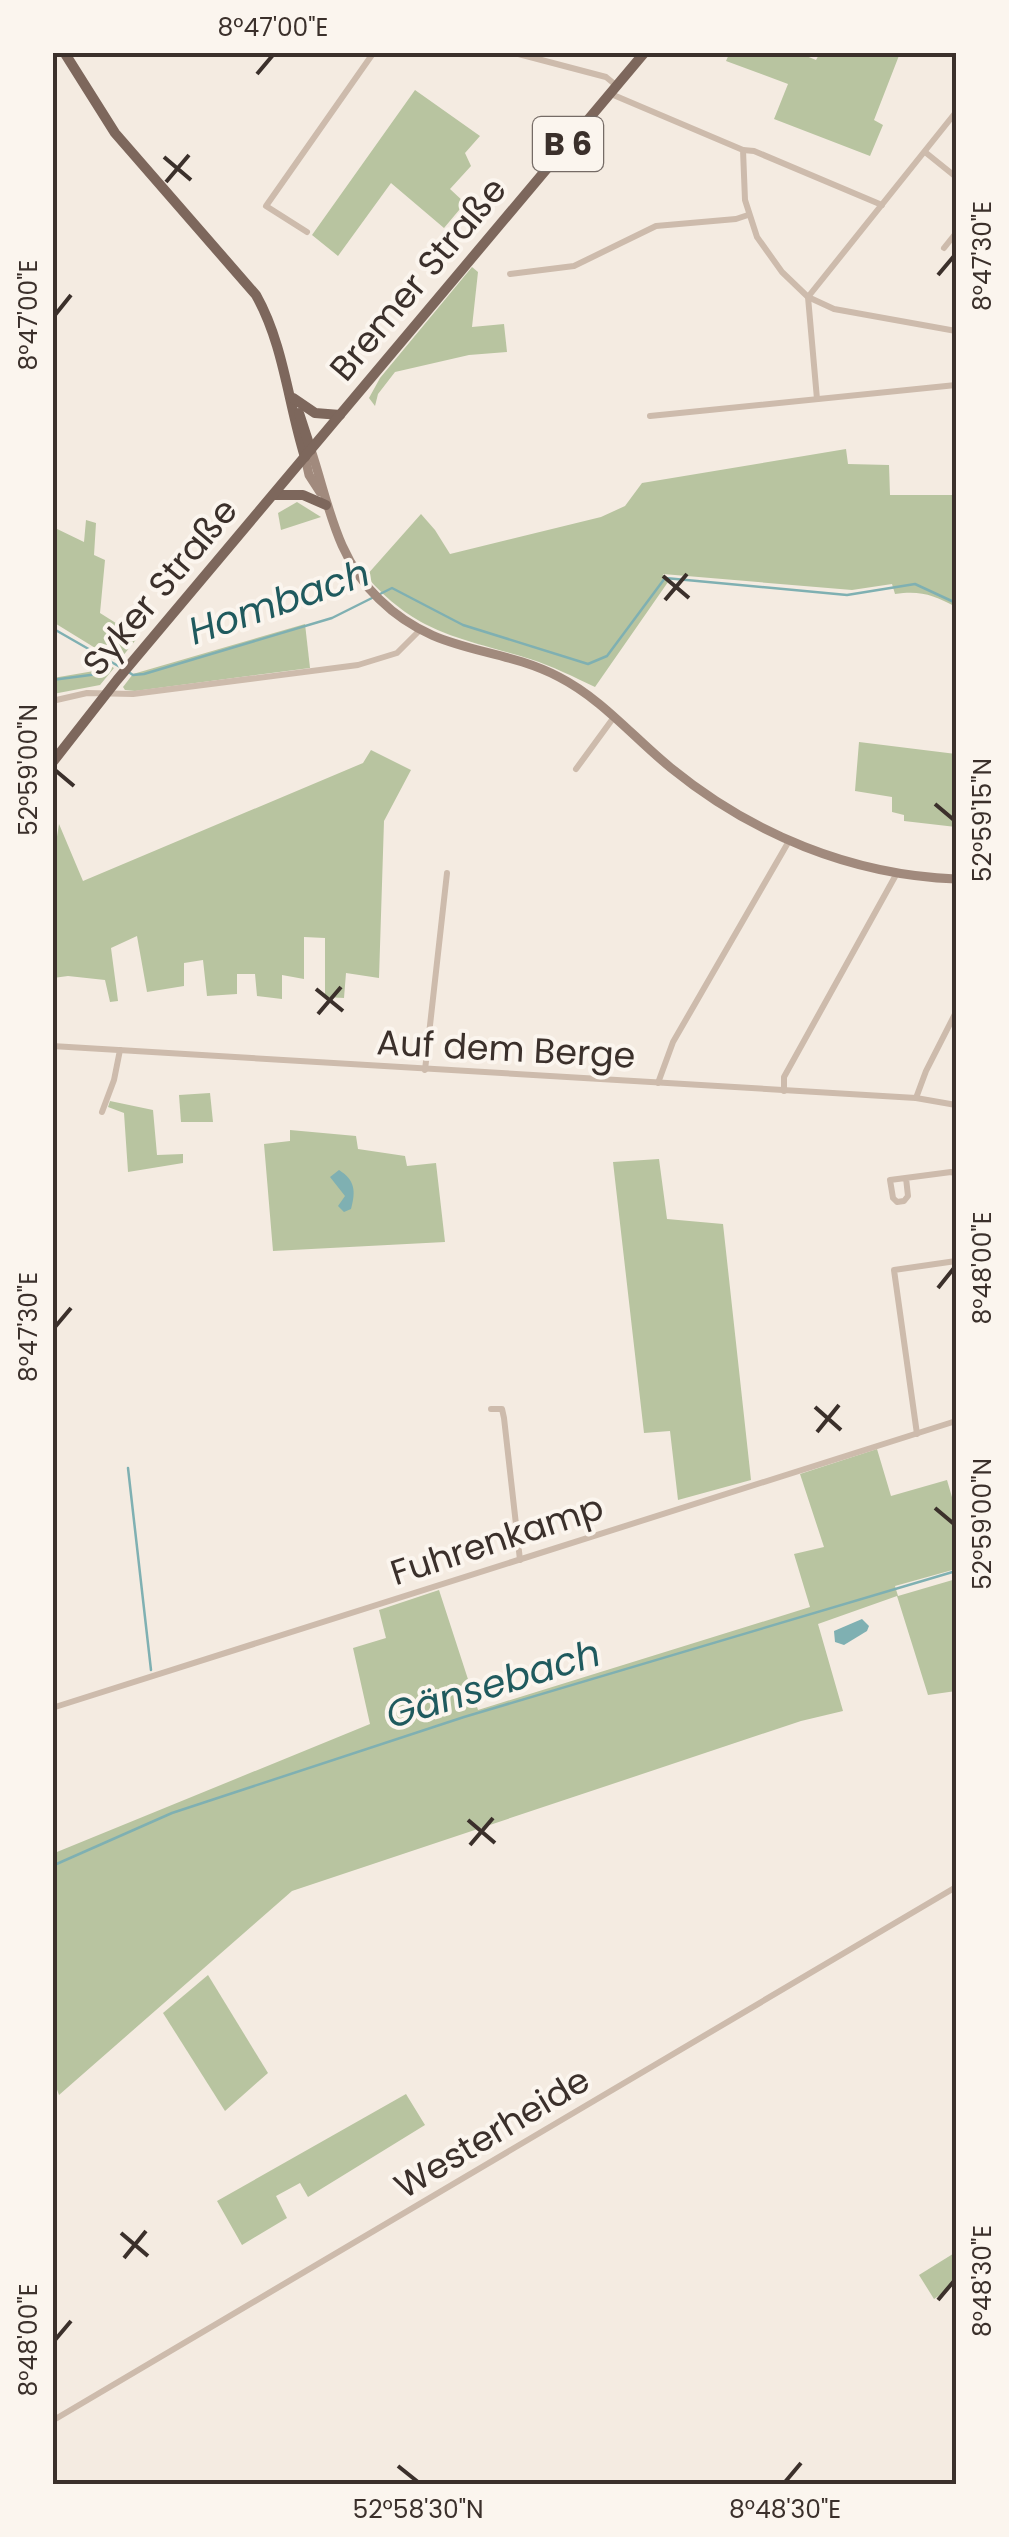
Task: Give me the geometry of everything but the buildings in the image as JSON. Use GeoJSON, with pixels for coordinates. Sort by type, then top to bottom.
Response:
{"type":"FeatureCollection","features":[{"type":"Feature","properties":{"kind":"main road"},"geometry":{"type":"LineString","coordinates":[[64,52],[116,133],[256,295],[270,323],[308,453],[348,562],[374,595],[420,630],[444,642],[539,668],[558,677],[614,717],[703,792],[752,824],[836,858],[897,873],[956,879]]}},
{"type":"Feature","properties":{"kind":"main road","name":"Bremer Straße"},"geometry":{"type":"LineString","coordinates":[[308,453],[646,52]]}},
{"type":"Feature","properties":{"kind":"main road"},"geometry":{"type":"LineString","coordinates":[[293,400],[315,413],[340,415]]}},
{"type":"Feature","properties":{"kind":"main road","name":"Syker Straße"},"geometry":{"type":"LineString","coordinates":[[52,762],[308,453]]}},
{"type":"Feature","properties":{"kind":"main road"},"geometry":{"type":"LineString","coordinates":[[274,494],[324,500]]}},
{"type":"Feature","properties":{"kind":"street"},"geometry":{"type":"LineString","coordinates":[[307,232],[266,206],[374,52]]}},
{"type":"Feature","properties":{"kind":"street"},"geometry":{"type":"LineString","coordinates":[[511,52],[606,76],[614,90],[743,150],[754,151],[882,205]]}},
{"type":"Feature","properties":{"kind":"street"},"geometry":{"type":"LineString","coordinates":[[817,399],[808,297],[956,112]]}},
{"type":"Feature","properties":{"kind":"street"},"geometry":{"type":"LineString","coordinates":[[743,150],[748,215],[757,237],[808,297],[834,309],[956,332]]}},
{"type":"Feature","properties":{"kind":"street"},"geometry":{"type":"LineString","coordinates":[[924,152],[956,177]]}},
{"type":"Feature","properties":{"kind":"street"},"geometry":{"type":"LineString","coordinates":[[510,274],[574,266],[656,226],[748,215]]}},
{"type":"Feature","properties":{"kind":"street"},"geometry":{"type":"LineString","coordinates":[[944,248],[956,233]]}},
{"type":"Feature","properties":{"kind":"street"},"geometry":{"type":"LineString","coordinates":[[650,416],[956,384]]}},
{"type":"Feature","properties":{"kind":"street"},"geometry":{"type":"LineString","coordinates":[[52,701],[87,693],[146,693],[368,663],[397,653],[420,630]]}},
{"type":"Feature","properties":{"kind":"street"},"geometry":{"type":"LineString","coordinates":[[576,770],[614,717]]}},
{"type":"Feature","properties":{"kind":"street"},"geometry":{"type":"LineString","coordinates":[[658,1083],[672,1042],[789,841]]}},
{"type":"Feature","properties":{"kind":"street"},"geometry":{"type":"LineString","coordinates":[[425,1070],[447,873]]}},
{"type":"Feature","properties":{"kind":"street"},"geometry":{"type":"LineString","coordinates":[[784,1091],[784,1077],[897,873]]}},
{"type":"Feature","properties":{"kind":"street"},"geometry":{"type":"LineString","coordinates":[[916,1098],[956,1012]]}},
{"type":"Feature","properties":{"kind":"street","name":"Auf dem Berge"},"geometry":{"type":"LineString","coordinates":[[52,1046],[916,1098],[956,1105]]}},
{"type":"Feature","properties":{"kind":"street"},"geometry":{"type":"LineString","coordinates":[[102,1112],[120,1050]]}},
{"type":"Feature","properties":{"kind":"street"},"geometry":{"type":"LineString","coordinates":[[906,1178],[956,1174]]}},
{"type":"Feature","properties":{"kind":"street"},"geometry":{"type":"LineString","coordinates":[[917,1434],[894,1270],[956,1261]]}},
{"type":"Feature","properties":{"kind":"street"},"geometry":{"type":"LineString","coordinates":[[491,1409],[502,1408],[504,1418],[520,1560]]}},
{"type":"Feature","properties":{"kind":"street","name":"Fuhrenkamp"},"geometry":{"type":"LineString","coordinates":[[52,1708],[956,1421]]}},
{"type":"Feature","properties":{"kind":"street","name":"Westerheide"},"geometry":{"type":"LineString","coordinates":[[52,2421],[956,1887]]}},
{"type":"Feature","properties":{"kind":"green space"},"geometry":{"type":"Polygon","coordinates":[[[730,52],[799,53],[816,60],[820,53],[900,53],[874,120],[883,125],[870,156],[774,119],[788,84],[726,61],[730,52]]]}},
{"type":"Feature","properties":{"kind":"green space"},"geometry":{"type":"Polygon","coordinates":[[[415,90],[480,136],[465,153],[471,166],[450,189],[465,203],[444,228],[391,183],[338,256],[312,235],[415,90]]]}},
{"type":"Feature","properties":{"kind":"green space"},"geometry":{"type":"Polygon","coordinates":[[[472,267],[478,272],[472,327],[504,324],[507,352],[469,355],[395,372],[378,394],[375,406],[369,398],[380,378],[472,267]]]}},
{"type":"Feature","properties":{"kind":"green space"},"geometry":{"type":"Polygon","coordinates":[[[846,449],[848,464],[889,465],[890,495],[956,495],[956,607],[927,594],[895,594],[892,584],[852,590],[663,574],[668,582],[595,687],[538,662],[461,639],[422,622],[385,596],[366,576],[421,514],[450,554],[601,517],[625,506],[642,483],[846,449]]]}},
{"type":"Feature","properties":{"kind":"green space"},"geometry":{"type":"Polygon","coordinates":[[[297,502],[321,517],[281,530],[278,513],[297,502]]]}},
{"type":"Feature","properties":{"kind":"green space"},"geometry":{"type":"Polygon","coordinates":[[[86,520],[96,523],[94,555],[105,560],[100,613],[138,637],[118,662],[53,622],[53,527],[84,542],[86,520]]]}},
{"type":"Feature","properties":{"kind":"green space"},"geometry":{"type":"Polygon","coordinates":[[[305,624],[310,668],[135,691],[123,687],[133,674],[305,624]]]}},
{"type":"Feature","properties":{"kind":"green space"},"geometry":{"type":"Polygon","coordinates":[[[97,659],[114,668],[100,685],[53,694],[53,678],[94,671],[101,663],[97,659]]]}},
{"type":"Feature","properties":{"kind":"green space"},"geometry":{"type":"Polygon","coordinates":[[[859,742],[956,754],[956,827],[904,821],[904,815],[892,812],[892,797],[855,791],[859,742]]]}},
{"type":"Feature","properties":{"kind":"green space"},"geometry":{"type":"Polygon","coordinates":[[[371,750],[411,770],[384,821],[379,978],[346,973],[344,998],[325,997],[325,938],[304,937],[304,979],[282,975],[282,999],[257,996],[255,974],[237,974],[237,994],[207,996],[203,960],[184,963],[184,986],[147,992],[137,936],[111,948],[118,1001],[110,1002],[105,980],[53,978],[53,862],[59,824],[83,881],[363,763],[371,750]]]}},
{"type":"Feature","properties":{"kind":"green space"},"geometry":{"type":"Polygon","coordinates":[[[210,1093],[213,1122],[181,1122],[179,1095],[210,1093]]]}},
{"type":"Feature","properties":{"kind":"green space"},"geometry":{"type":"Polygon","coordinates":[[[110,1101],[153,1110],[157,1155],[183,1154],[183,1163],[128,1172],[124,1113],[108,1107],[110,1101]]]}},
{"type":"Feature","properties":{"kind":"green space"},"geometry":{"type":"Polygon","coordinates":[[[290,1130],[356,1136],[358,1149],[405,1156],[407,1166],[436,1163],[445,1242],[273,1251],[264,1144],[290,1141],[290,1130]]]}},
{"type":"Feature","properties":{"kind":"green space"},"geometry":{"type":"Polygon","coordinates":[[[659,1159],[667,1219],[723,1224],[751,1480],[678,1500],[670,1431],[644,1433],[613,1162],[659,1159]]]}},
{"type":"Feature","properties":{"kind":"green space"},"geometry":{"type":"Polygon","coordinates":[[[877,1449],[891,1496],[947,1480],[956,1511],[956,1569],[895,1586],[898,1596],[956,1579],[956,1691],[928,1695],[897,1596],[818,1624],[843,1711],[801,1721],[292,1891],[59,2095],[52,2076],[52,1854],[370,1724],[353,1648],[386,1638],[379,1610],[439,1590],[478,1710],[810,1607],[794,1554],[824,1547],[800,1474],[877,1449]]]}},
{"type":"Feature","properties":{"kind":"green space"},"geometry":{"type":"Polygon","coordinates":[[[208,1975],[268,2073],[225,2111],[163,2013],[208,1975]]]}},
{"type":"Feature","properties":{"kind":"green space"},"geometry":{"type":"Polygon","coordinates":[[[406,2094],[425,2125],[308,2197],[300,2183],[276,2196],[287,2218],[242,2245],[217,2201],[406,2094]]]}},
{"type":"Feature","properties":{"kind":"green space"},"geometry":{"type":"Polygon","coordinates":[[[956,2252],[956,2284],[934,2299],[919,2275],[956,2252]]]}},
{"type":"Feature","properties":{"kind":"water"},"geometry":{"type":"Polygon","coordinates":[[[339,1170],[354,1191],[351,1209],[344,1212],[338,1206],[345,1196],[330,1177],[339,1170]]]}},
{"type":"Feature","properties":{"kind":"water"},"geometry":{"type":"Polygon","coordinates":[[[862,1619],[869,1626],[867,1631],[844,1645],[835,1642],[834,1631],[862,1619]]]}},
{"type":"Feature","properties":{"kind":"waterway","name":"Hombach"},"geometry":{"type":"LineString","coordinates":[[127,671],[144,674],[332,618],[392,588],[463,625],[588,664],[607,656],[665,578],[847,595],[915,584],[956,603]]}},
{"type":"Feature","properties":{"kind":"waterway","name":"Hombach"},"geometry":{"type":"LineString","coordinates":[[52,628],[120,667]]}},
{"type":"Feature","properties":{"kind":"waterway"},"geometry":{"type":"LineString","coordinates":[[52,680],[98,674],[109,660]]}},
{"type":"Feature","properties":{"kind":"waterway"},"geometry":{"type":"LineString","coordinates":[[128,1468],[151,1670]]}},
{"type":"Feature","properties":{"kind":"waterway","name":"Gänsebach"},"geometry":{"type":"LineString","coordinates":[[52,1866],[172,1813],[464,1717],[956,1571]]}}]}
